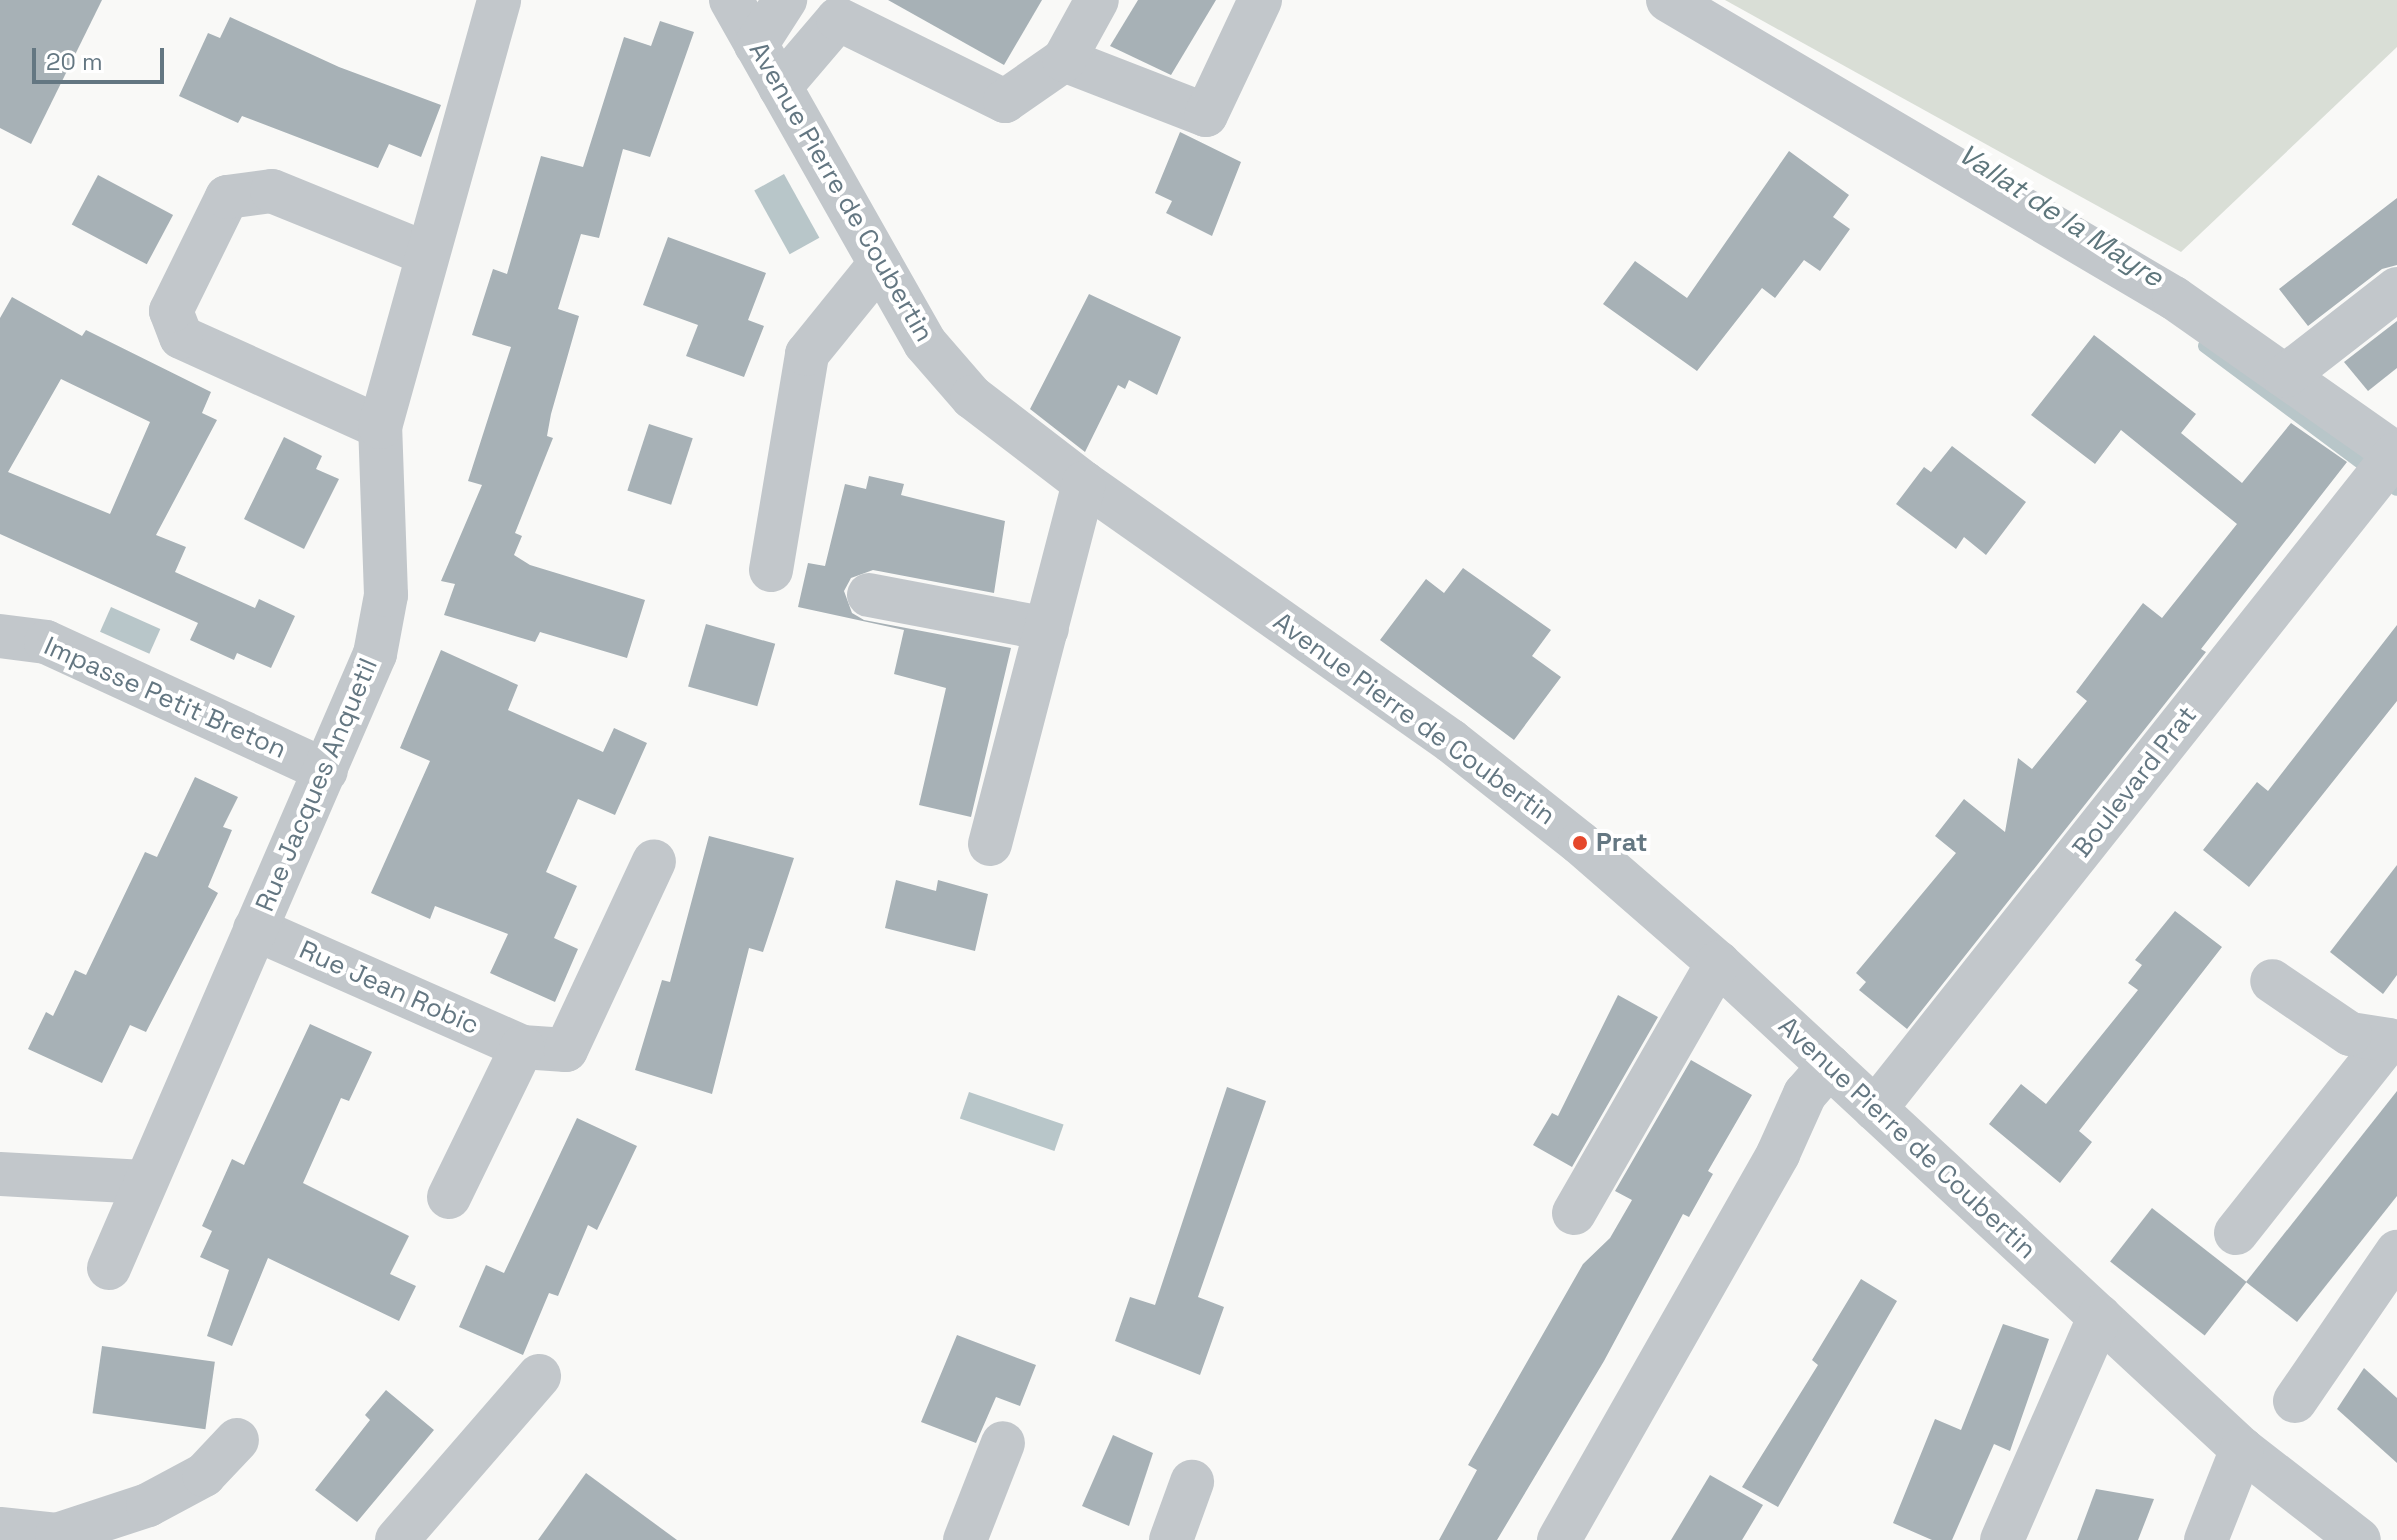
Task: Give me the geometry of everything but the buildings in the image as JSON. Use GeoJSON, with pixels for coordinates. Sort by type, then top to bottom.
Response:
{"type":"FeatureCollection","features":[{"type":"Feature","properties":{"kind":"street","name":"Rue Jacques Anquetil"},"geometry":{"type":"LineString","coordinates":[[109,1268],[375,654],[386,595],[380,427],[499,0]]}},
{"type":"Feature","properties":{"kind":"street","name":"Avenue Pierre de Coubertin"},"geometry":{"type":"LineString","coordinates":[[731,0],[925,343],[972,397],[1084,483],[1451,741],[1580,843],[1718,963],[2242,1449],[2359,1540]]}},
{"type":"Feature","properties":{"kind":"street"},"geometry":{"type":"LineString","coordinates":[[756,45],[785,0]]}},
{"type":"Feature","properties":{"kind":"street"},"geometry":{"type":"LineString","coordinates":[[780,87],[838,19],[1005,101],[1064,60],[1097,0]]}},
{"type":"Feature","properties":{"kind":"street"},"geometry":{"type":"LineString","coordinates":[[1064,60],[1206,115],[1260,0]]}},
{"type":"Feature","properties":{"kind":"street"},"geometry":{"type":"LineString","coordinates":[[1668,0],[2174,298],[2396,455]]}},
{"type":"Feature","properties":{"kind":"street"},"geometry":{"type":"LineString","coordinates":[[380,427],[181,337],[171,311],[227,197],[272,191],[427,254]]}},
{"type":"Feature","properties":{"kind":"street"},"geometry":{"type":"LineString","coordinates":[[771,570],[807,354],[880,264]]}},
{"type":"Feature","properties":{"kind":"street"},"geometry":{"type":"LineString","coordinates":[[2285,376],[2397,289]]}},
{"type":"Feature","properties":{"kind":"street","name":"Boulevard Prat"},"geometry":{"type":"LineString","coordinates":[[1875,1109],[2396,455]]}},
{"type":"Feature","properties":{"kind":"street"},"geometry":{"type":"LineString","coordinates":[[990,844],[1084,483]]}},
{"type":"Feature","properties":{"kind":"street"},"geometry":{"type":"LineString","coordinates":[[869,595],[1047,629]]}},
{"type":"Feature","properties":{"kind":"street","name":"Impasse Petit Breton"},"geometry":{"type":"LineString","coordinates":[[0,636],[46,642],[326,771]]}},
{"type":"Feature","properties":{"kind":"street","name":"Rue Jean Robic"},"geometry":{"type":"LineString","coordinates":[[255,929],[522,1047],[566,1050],[654,861]]}},
{"type":"Feature","properties":{"kind":"street"},"geometry":{"type":"LineString","coordinates":[[1574,1213],[1718,963]]}},
{"type":"Feature","properties":{"kind":"street"},"geometry":{"type":"LineString","coordinates":[[2272,981],[2350,1034],[2394,1039]]}},
{"type":"Feature","properties":{"kind":"street"},"geometry":{"type":"LineString","coordinates":[[2236,1233],[2394,1039]]}},
{"type":"Feature","properties":{"kind":"street"},"geometry":{"type":"LineString","coordinates":[[449,1197],[522,1047]]}},
{"type":"Feature","properties":{"kind":"street"},"geometry":{"type":"LineString","coordinates":[[1559,1540],[1778,1154],[1805,1094],[1829,1066]]}},
{"type":"Feature","properties":{"kind":"street"},"geometry":{"type":"LineString","coordinates":[[0,1174],[144,1182]]}},
{"type":"Feature","properties":{"kind":"street"},"geometry":{"type":"LineString","coordinates":[[2295,1401],[2397,1252]]}},
{"type":"Feature","properties":{"kind":"street"},"geometry":{"type":"LineString","coordinates":[[2002,1540],[2100,1316]]}},
{"type":"Feature","properties":{"kind":"street"},"geometry":{"type":"LineString","coordinates":[[397,1540],[539,1376]]}},
{"type":"Feature","properties":{"kind":"street"},"geometry":{"type":"LineString","coordinates":[[0,1529],[57,1535],[148,1505],[204,1475],[237,1440]]}},
{"type":"Feature","properties":{"kind":"street"},"geometry":{"type":"LineString","coordinates":[[965,1540],[1003,1443]]}},
{"type":"Feature","properties":{"kind":"street"},"geometry":{"type":"LineString","coordinates":[[2206,1540],[2242,1449]]}},
{"type":"Feature","properties":{"kind":"street"},"geometry":{"type":"LineString","coordinates":[[1171,1540],[1192,1482]]}},
{"type":"Feature","properties":{"kind":"shaded area"},"geometry":{"type":"Polygon","coordinates":[[[1725,0],[2397,0],[2397,47],[2181,252],[1725,0]]]}},
{"type":"Feature","properties":{"kind":"shaded area"},"geometry":{"type":"Polygon","coordinates":[[[784,174],[819,238],[790,254],[754,190],[784,174]]]}},
{"type":"Feature","properties":{"kind":"shaded area"},"geometry":{"type":"Polygon","coordinates":[[[111,607],[160,629],[149,654],[100,632],[111,607]]]}},
{"type":"Feature","properties":{"kind":"shaded area"},"geometry":{"type":"Polygon","coordinates":[[[969,1092],[1064,1125],[1054,1151],[960,1118],[969,1092]]]}},
{"type":"Feature","properties":{"kind":"waterway","name":"Vallat de la Mayre"},"geometry":{"type":"LineString","coordinates":[[2205,346],[2397,489]]}},
{"type":"Feature","properties":{"kind":"place","name":"Prat"},"geometry":{"type":"Point","coordinates":[1580,843]}}]}
